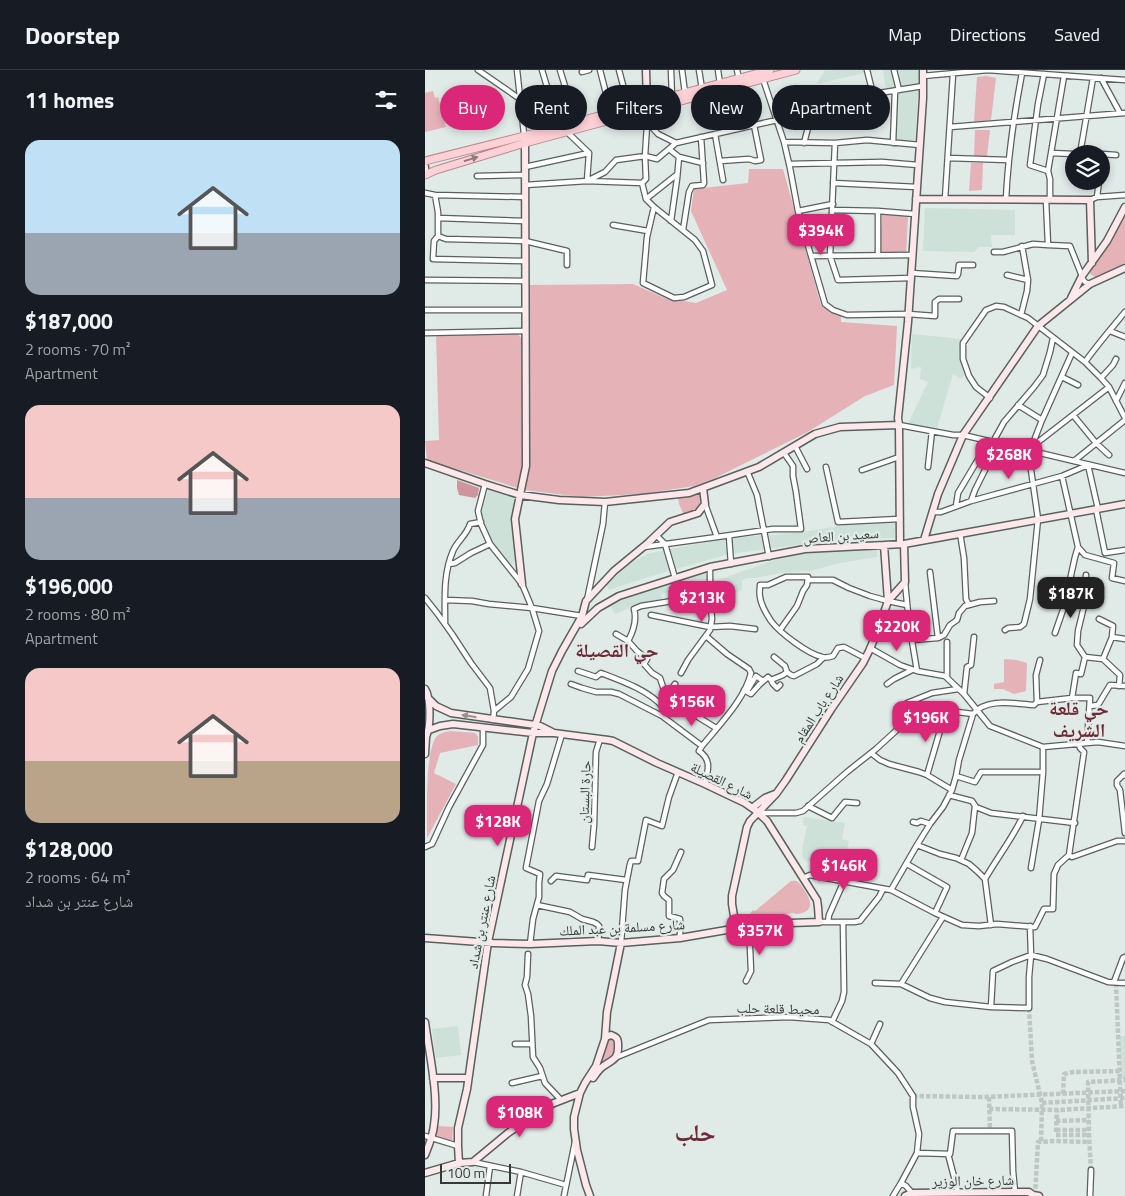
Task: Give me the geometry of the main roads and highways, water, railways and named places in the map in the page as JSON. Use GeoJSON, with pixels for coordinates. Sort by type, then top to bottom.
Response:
{"type":"FeatureCollection","features":[{"type":"Feature","properties":{"kind":"main road"},"geometry":{"type":"LineString","coordinates":[[681,94],[756,72],[770,70]]}},
{"type":"Feature","properties":{"kind":"main road"},"geometry":{"type":"LineString","coordinates":[[681,99],[796,70]]}},
{"type":"Feature","properties":{"kind":"main road"},"geometry":{"type":"LineString","coordinates":[[425,174],[559,127],[597,117]]}},
{"type":"Feature","properties":{"kind":"main road"},"geometry":{"type":"LineString","coordinates":[[425,161],[567,132],[597,123]]}},
{"type":"Feature","properties":{"kind":"tunnel"},"geometry":{"type":"LineString","coordinates":[[1116,983],[1121,1107]]}},
{"type":"Feature","properties":{"kind":"tunnel"},"geometry":{"type":"LineString","coordinates":[[1029,1008],[1032,1061],[1042,1103],[1041,1142]]}},
{"type":"Feature","properties":{"kind":"tunnel"},"geometry":{"type":"LineString","coordinates":[[1063,1094],[1064,1074],[1073,1072],[1120,1071]]}},
{"type":"Feature","properties":{"kind":"tunnel"},"geometry":{"type":"LineString","coordinates":[[1091,1170],[1088,1082],[1125,1080]]}},
{"type":"Feature","properties":{"kind":"tunnel"},"geometry":{"type":"LineString","coordinates":[[913,1096],[984,1097],[1125,1091]]}},
{"type":"Feature","properties":{"kind":"tunnel"},"geometry":{"type":"LineString","coordinates":[[989,1097],[990,1131]]}},
{"type":"Feature","properties":{"kind":"tunnel"},"geometry":{"type":"LineString","coordinates":[[1042,1103],[1125,1098]]}},
{"type":"Feature","properties":{"kind":"tunnel"},"geometry":{"type":"LineString","coordinates":[[989,1109],[1059,1110],[1125,1106]]}},
{"type":"Feature","properties":{"kind":"tunnel"},"geometry":{"type":"LineString","coordinates":[[1056,1132],[1057,1110]]}},
{"type":"Feature","properties":{"kind":"tunnel"},"geometry":{"type":"LineString","coordinates":[[1056,1121],[1089,1120]]}},
{"type":"Feature","properties":{"kind":"tunnel"},"geometry":{"type":"LineString","coordinates":[[1056,1130],[1089,1130]]}},
{"type":"Feature","properties":{"kind":"tunnel"},"geometry":{"type":"LineString","coordinates":[[1056,1135],[1089,1135]]}},
{"type":"Feature","properties":{"kind":"tunnel"},"geometry":{"type":"LineString","coordinates":[[1035,1195],[1038,1142],[1089,1142]]}},
{"type":"Feature","properties":{"kind":"district","name":"حي القصيلة"},"geometry":{"type":"Point","coordinates":[617,649]}},
{"type":"Feature","properties":{"kind":"district","name":"حي قلعة الشريف"},"geometry":{"type":"Point","coordinates":[1079,718]}},
{"type":"Feature","properties":{"kind":"district","name":"حلب"},"geometry":{"type":"Point","coordinates":[695,1132]}}]}
